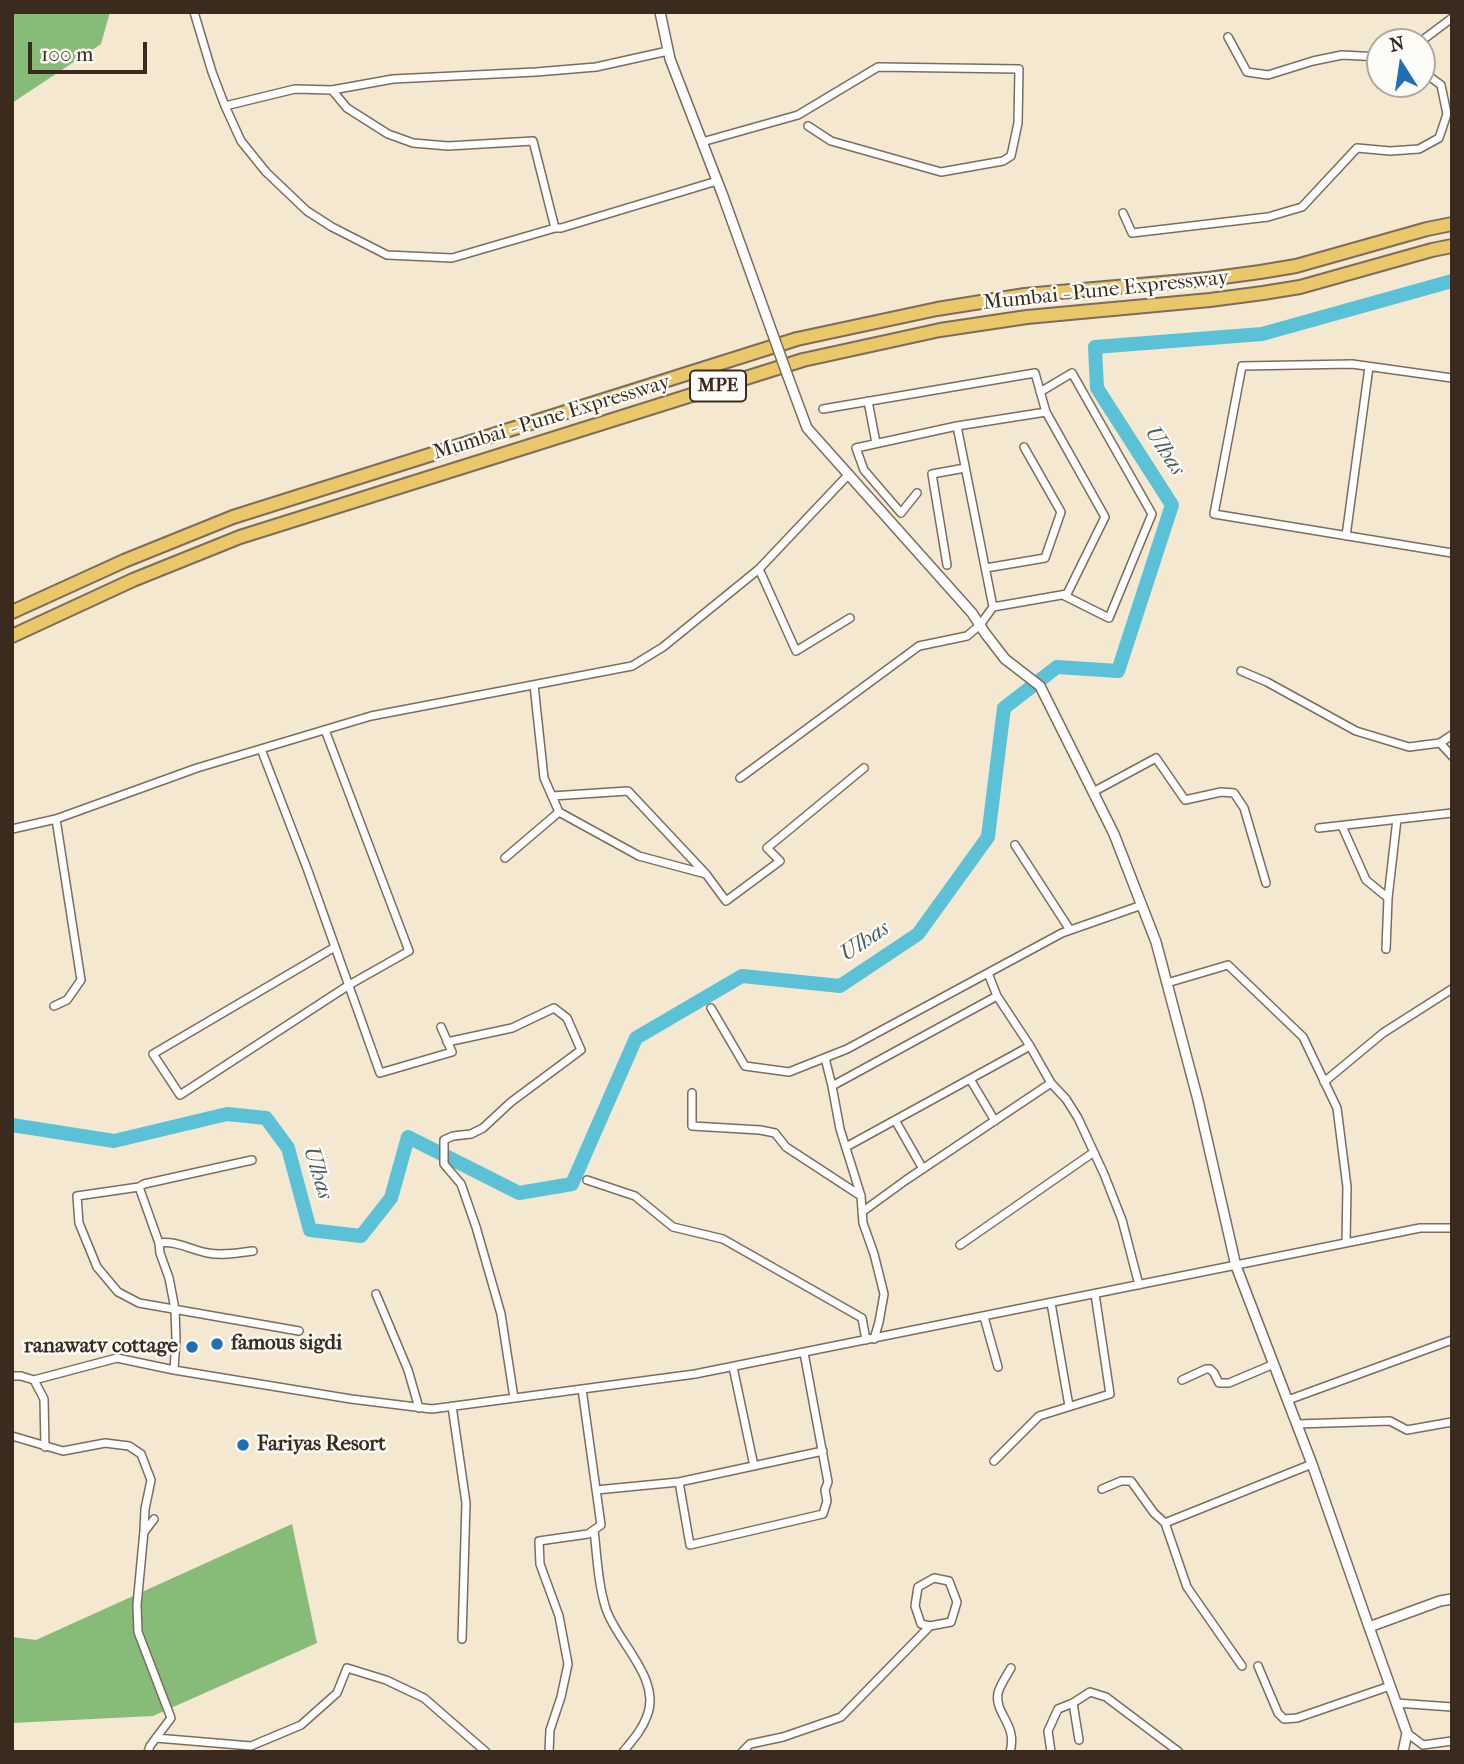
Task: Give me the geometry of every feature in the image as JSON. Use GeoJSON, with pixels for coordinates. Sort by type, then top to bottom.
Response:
{"type":"FeatureCollection","features":[{"type":"Feature","properties":{"kind":"highway","name":"Mumbai - Pune Expressway"},"geometry":{"type":"LineString","coordinates":[[12,612],[124,561],[233,517],[797,339],[937,309],[1025,295],[1208,279],[1296,266],[1452,224]]}},
{"type":"Feature","properties":{"kind":"highway","name":"Mumbai - Pune Expressway"},"geometry":{"type":"LineString","coordinates":[[12,636],[145,575],[240,537],[803,360],[940,330],[1027,317],[1210,300],[1288,289],[1452,246]]}},
{"type":"Feature","properties":{"kind":"street"},"geometry":{"type":"LineString","coordinates":[[194,12],[212,72],[241,141],[266,172],[307,211],[332,227],[387,254],[452,258],[717,181]]}},
{"type":"Feature","properties":{"kind":"street"},"geometry":{"type":"LineString","coordinates":[[660,12],[670,59],[807,428],[972,613],[1005,659],[1040,685],[1114,834],[1156,942],[1198,1100],[1236,1266],[1312,1464],[1407,1733],[1403,1752]]}},
{"type":"Feature","properties":{"kind":"street"},"geometry":{"type":"LineString","coordinates":[[1436,30],[1452,18]]}},
{"type":"Feature","properties":{"kind":"street"},"geometry":{"type":"LineString","coordinates":[[1228,37],[1247,72],[1268,75],[1342,55],[1366,56]]}},
{"type":"Feature","properties":{"kind":"street"},"geometry":{"type":"LineString","coordinates":[[225,106],[295,89],[332,90],[393,79],[596,67],[668,51]]}},
{"type":"Feature","properties":{"kind":"street"},"geometry":{"type":"LineString","coordinates":[[702,142],[798,114],[878,67],[1019,69],[1018,123],[1012,156],[1003,161],[941,172],[831,141],[808,126]]}},
{"type":"Feature","properties":{"kind":"street"},"geometry":{"type":"LineString","coordinates":[[1123,213],[1132,233],[1268,217],[1302,207],[1357,148],[1390,151],[1419,149],[1439,138],[1447,114],[1441,85],[1436,81]]}},
{"type":"Feature","properties":{"kind":"street"},"geometry":{"type":"LineString","coordinates":[[332,90],[346,108],[388,134],[413,143],[448,146],[533,141],[555,228]]}},
{"type":"Feature","properties":{"kind":"street"},"geometry":{"type":"LineString","coordinates":[[1452,379],[1352,364],[1242,366],[1214,514],[1452,553]]}},
{"type":"Feature","properties":{"kind":"street"},"geometry":{"type":"LineString","coordinates":[[1346,536],[1369,367]]}},
{"type":"Feature","properties":{"kind":"street"},"geometry":{"type":"LineString","coordinates":[[740,778],[919,646],[967,636],[980,625],[993,607],[1067,594],[1105,517],[1045,412],[1035,373],[823,409]]}},
{"type":"Feature","properties":{"kind":"street"},"geometry":{"type":"LineString","coordinates":[[1040,392],[1072,373],[1152,514],[1109,618],[1062,595]]}},
{"type":"Feature","properties":{"kind":"street"},"geometry":{"type":"LineString","coordinates":[[868,401],[876,443]]}},
{"type":"Feature","properties":{"kind":"street"},"geometry":{"type":"LineString","coordinates":[[917,493],[901,513],[864,470],[856,448],[957,426],[1045,412]]}},
{"type":"Feature","properties":{"kind":"street"},"geometry":{"type":"LineString","coordinates":[[957,426],[993,607]]}},
{"type":"Feature","properties":{"kind":"street"},"geometry":{"type":"LineString","coordinates":[[986,568],[1045,558],[1061,512],[1024,447]]}},
{"type":"Feature","properties":{"kind":"street"},"geometry":{"type":"LineString","coordinates":[[947,565],[932,474],[965,468]]}},
{"type":"Feature","properties":{"kind":"street"},"geometry":{"type":"LineString","coordinates":[[12,829],[55,819],[197,768],[371,716],[632,666],[663,647],[759,569],[849,474]]}},
{"type":"Feature","properties":{"kind":"street"},"geometry":{"type":"LineString","coordinates":[[759,569],[796,651],[850,618]]}},
{"type":"Feature","properties":{"kind":"street"},"geometry":{"type":"LineString","coordinates":[[1241,671],[1267,682],[1356,731],[1409,747],[1440,743],[1452,735]]}},
{"type":"Feature","properties":{"kind":"street"},"geometry":{"type":"LineString","coordinates":[[534,685],[544,778],[559,812],[639,856],[706,874]]}},
{"type":"Feature","properties":{"kind":"street"},"geometry":{"type":"LineString","coordinates":[[325,730],[409,951],[349,985],[180,1095],[153,1054],[335,947]]}},
{"type":"Feature","properties":{"kind":"street"},"geometry":{"type":"LineString","coordinates":[[1440,743],[1452,756]]}},
{"type":"Feature","properties":{"kind":"street"},"geometry":{"type":"LineString","coordinates":[[261,749],[380,1073],[452,1052],[441,1027]]}},
{"type":"Feature","properties":{"kind":"street"},"geometry":{"type":"LineString","coordinates":[[1093,792],[1156,758],[1185,800],[1221,792],[1234,793],[1244,808],[1266,883]]}},
{"type":"Feature","properties":{"kind":"street"},"geometry":{"type":"LineString","coordinates":[[552,796],[628,791],[706,874],[726,901],[780,861],[767,848],[864,768]]}},
{"type":"Feature","properties":{"kind":"street"},"geometry":{"type":"LineString","coordinates":[[505,858],[559,812]]}},
{"type":"Feature","properties":{"kind":"street"},"geometry":{"type":"LineString","coordinates":[[1319,828],[1452,813]]}},
{"type":"Feature","properties":{"kind":"street"},"geometry":{"type":"LineString","coordinates":[[54,1006],[68,1000],[81,980],[55,819]]}},
{"type":"Feature","properties":{"kind":"street"},"geometry":{"type":"LineString","coordinates":[[1386,948],[1388,898],[1397,819]]}},
{"type":"Feature","properties":{"kind":"street"},"geometry":{"type":"LineString","coordinates":[[1342,826],[1366,880],[1388,898]]}},
{"type":"Feature","properties":{"kind":"street"},"geometry":{"type":"LineString","coordinates":[[1016,845],[1070,930]]}},
{"type":"Feature","properties":{"kind":"street"},"geometry":{"type":"LineString","coordinates":[[711,1007],[745,1066],[789,1072],[847,1049],[1070,930],[1142,905]]}},
{"type":"Feature","properties":{"kind":"street"},"geometry":{"type":"LineString","coordinates":[[1167,983],[1228,965],[1303,1037],[1338,1108],[1347,1187],[1346,1243]]}},
{"type":"Feature","properties":{"kind":"street"},"geometry":{"type":"LineString","coordinates":[[988,973],[997,996],[1051,1083],[1066,1099],[1078,1118],[1122,1220],[1139,1286]]}},
{"type":"Feature","properties":{"kind":"street"},"geometry":{"type":"LineString","coordinates":[[1324,1082],[1383,1032],[1452,989]]}},
{"type":"Feature","properties":{"kind":"street"},"geometry":{"type":"LineString","coordinates":[[832,1086],[997,996]]}},
{"type":"Feature","properties":{"kind":"street"},"geometry":{"type":"LineString","coordinates":[[447,1042],[512,1028],[554,1008],[567,1018],[581,1050],[512,1102],[483,1128],[471,1134],[444,1140],[444,1164],[461,1184],[501,1314],[514,1398]]}},
{"type":"Feature","properties":{"kind":"street"},"geometry":{"type":"LineString","coordinates":[[846,1147],[1030,1046]]}},
{"type":"Feature","properties":{"kind":"street"},"geometry":{"type":"LineString","coordinates":[[825,1058],[840,1129],[861,1196],[863,1223],[884,1294],[879,1322],[870,1340]]}},
{"type":"Feature","properties":{"kind":"street"},"geometry":{"type":"LineString","coordinates":[[970,1079],[995,1121]]}},
{"type":"Feature","properties":{"kind":"street"},"geometry":{"type":"LineString","coordinates":[[863,1212],[1051,1083]]}},
{"type":"Feature","properties":{"kind":"street"},"geometry":{"type":"LineString","coordinates":[[692,1093],[692,1126],[775,1133],[786,1146],[861,1196]]}},
{"type":"Feature","properties":{"kind":"street"},"geometry":{"type":"LineString","coordinates":[[895,1120],[923,1170]]}},
{"type":"Feature","properties":{"kind":"street"},"geometry":{"type":"LineString","coordinates":[[960,1245],[1094,1152]]}},
{"type":"Feature","properties":{"kind":"street"},"geometry":{"type":"LineString","coordinates":[[252,1160],[139,1187],[77,1196],[79,1223],[97,1267],[118,1292],[139,1303],[299,1331]]}},
{"type":"Feature","properties":{"kind":"street"},"geometry":{"type":"LineString","coordinates":[[587,1180],[635,1196],[673,1227],[723,1239],[839,1304],[862,1318],[870,1340]]}},
{"type":"Feature","properties":{"kind":"street"},"geometry":{"type":"LineString","coordinates":[[139,1187],[159,1243],[175,1309],[174,1370]]}},
{"type":"Feature","properties":{"kind":"street"},"geometry":{"type":"LineString","coordinates":[[12,1376],[34,1380],[117,1358],[351,1399],[432,1409],[695,1374],[1419,1228],[1452,1228]]}},
{"type":"Feature","properties":{"kind":"street"},"geometry":{"type":"LineString","coordinates":[[159,1243],[167,1242],[210,1254],[253,1251]]}},
{"type":"Feature","properties":{"kind":"street"},"geometry":{"type":"LineString","coordinates":[[376,1294],[408,1370],[419,1408]]}},
{"type":"Feature","properties":{"kind":"street"},"geometry":{"type":"LineString","coordinates":[[993,1461],[1039,1416],[1110,1394],[1094,1294]]}},
{"type":"Feature","properties":{"kind":"street"},"geometry":{"type":"LineString","coordinates":[[1051,1303],[1069,1406]]}},
{"type":"Feature","properties":{"kind":"street"},"geometry":{"type":"LineString","coordinates":[[984,1317],[998,1367]]}},
{"type":"Feature","properties":{"kind":"street"},"geometry":{"type":"LineString","coordinates":[[1288,1400],[1452,1340]]}},
{"type":"Feature","properties":{"kind":"street"},"geometry":{"type":"LineString","coordinates":[[679,1482],[690,1545],[823,1514],[828,1482],[804,1353]]}},
{"type":"Feature","properties":{"kind":"street"},"geometry":{"type":"LineString","coordinates":[[1182,1380],[1210,1369],[1219,1383],[1229,1383],[1274,1364]]}},
{"type":"Feature","properties":{"kind":"street"},"geometry":{"type":"LineString","coordinates":[[733,1367],[754,1466]]}},
{"type":"Feature","properties":{"kind":"street"},"geometry":{"type":"LineString","coordinates":[[34,1380],[44,1399],[45,1447]]}},
{"type":"Feature","properties":{"kind":"street"},"geometry":{"type":"LineString","coordinates":[[550,1752],[550,1730],[568,1664],[559,1616],[540,1564],[539,1541],[588,1534],[601,1525],[582,1389]]}},
{"type":"Feature","properties":{"kind":"street"},"geometry":{"type":"LineString","coordinates":[[452,1406],[466,1503],[462,1639]]}},
{"type":"Feature","properties":{"kind":"street"},"geometry":{"type":"LineString","coordinates":[[1297,1424],[1390,1421],[1407,1430],[1452,1422]]}},
{"type":"Feature","properties":{"kind":"street"},"geometry":{"type":"LineString","coordinates":[[12,1436],[62,1451],[105,1443],[129,1446],[141,1454],[151,1480],[145,1509],[137,1605],[138,1632],[171,1718],[148,1752]]}},
{"type":"Feature","properties":{"kind":"street"},"geometry":{"type":"LineString","coordinates":[[596,1490],[679,1482],[824,1451]]}},
{"type":"Feature","properties":{"kind":"street"},"geometry":{"type":"LineString","coordinates":[[1165,1523],[1312,1464]]}},
{"type":"Feature","properties":{"kind":"street"},"geometry":{"type":"LineString","coordinates":[[1102,1489],[1131,1480],[1154,1513],[1165,1523],[1188,1587],[1242,1665]]}},
{"type":"Feature","properties":{"kind":"street"},"geometry":{"type":"LineString","coordinates":[[145,1531],[154,1519]]}},
{"type":"Feature","properties":{"kind":"street"},"geometry":{"type":"LineString","coordinates":[[594,1530],[600,1584],[607,1611],[641,1668],[650,1700],[649,1714],[644,1724],[623,1752]]}},
{"type":"Feature","properties":{"kind":"street"},"geometry":{"type":"LineString","coordinates":[[742,1752],[750,1744],[783,1737],[841,1717],[930,1626],[951,1622],[957,1602],[949,1581],[934,1578],[918,1587],[915,1606],[921,1624],[930,1626]]}},
{"type":"Feature","properties":{"kind":"street"},"geometry":{"type":"LineString","coordinates":[[1369,1627],[1452,1599]]}},
{"type":"Feature","properties":{"kind":"street"},"geometry":{"type":"LineString","coordinates":[[1258,1666],[1278,1713],[1284,1719],[1297,1718],[1390,1686]]}},
{"type":"Feature","properties":{"kind":"street"},"geometry":{"type":"LineString","coordinates":[[156,1738],[251,1746],[301,1725],[337,1693],[348,1668],[386,1680],[424,1698],[486,1752]]}},
{"type":"Feature","properties":{"kind":"street"},"geometry":{"type":"LineString","coordinates":[[1010,1752],[1012,1733],[999,1706],[998,1693],[1011,1668]]}},
{"type":"Feature","properties":{"kind":"street"},"geometry":{"type":"LineString","coordinates":[[1051,1752],[1048,1731],[1058,1709],[1090,1692],[1106,1698],[1179,1752]]}},
{"type":"Feature","properties":{"kind":"street"},"geometry":{"type":"LineString","coordinates":[[1073,1703],[1079,1740]]}},
{"type":"Feature","properties":{"kind":"street"},"geometry":{"type":"LineString","coordinates":[[1396,1703],[1452,1707]]}},
{"type":"Feature","properties":{"kind":"street"},"geometry":{"type":"LineString","coordinates":[[1407,1733],[1423,1745],[1452,1741]]}},
{"type":"Feature","properties":{"kind":"green space"},"geometry":{"type":"Polygon","coordinates":[[[12,12],[110,12],[101,44],[12,103],[12,12]]]}},
{"type":"Feature","properties":{"kind":"green space"},"geometry":{"type":"Polygon","coordinates":[[[292,1524],[317,1643],[153,1716],[12,1723],[12,1637],[36,1640],[292,1524]]]}},
{"type":"Feature","properties":{"kind":"waterway","name":"Ulhas"},"geometry":{"type":"LineString","coordinates":[[12,1125],[114,1141],[227,1114],[266,1118],[288,1148],[310,1230],[361,1236],[391,1198],[408,1137],[519,1193],[572,1184],[636,1038],[742,976],[840,986],[918,934],[988,837],[1004,708],[1057,667],[1118,671],[1172,505],[1097,388],[1095,347],[1262,334],[1452,281]]}},
{"type":"Feature","properties":{"kind":"place","name":"famous sigdi"},"geometry":{"type":"Point","coordinates":[217,1344]}},
{"type":"Feature","properties":{"kind":"place","name":"ranawatv cottage"},"geometry":{"type":"Point","coordinates":[192,1347]}},
{"type":"Feature","properties":{"kind":"place","name":"Fariyas Resort"},"geometry":{"type":"Point","coordinates":[243,1445]}}]}
